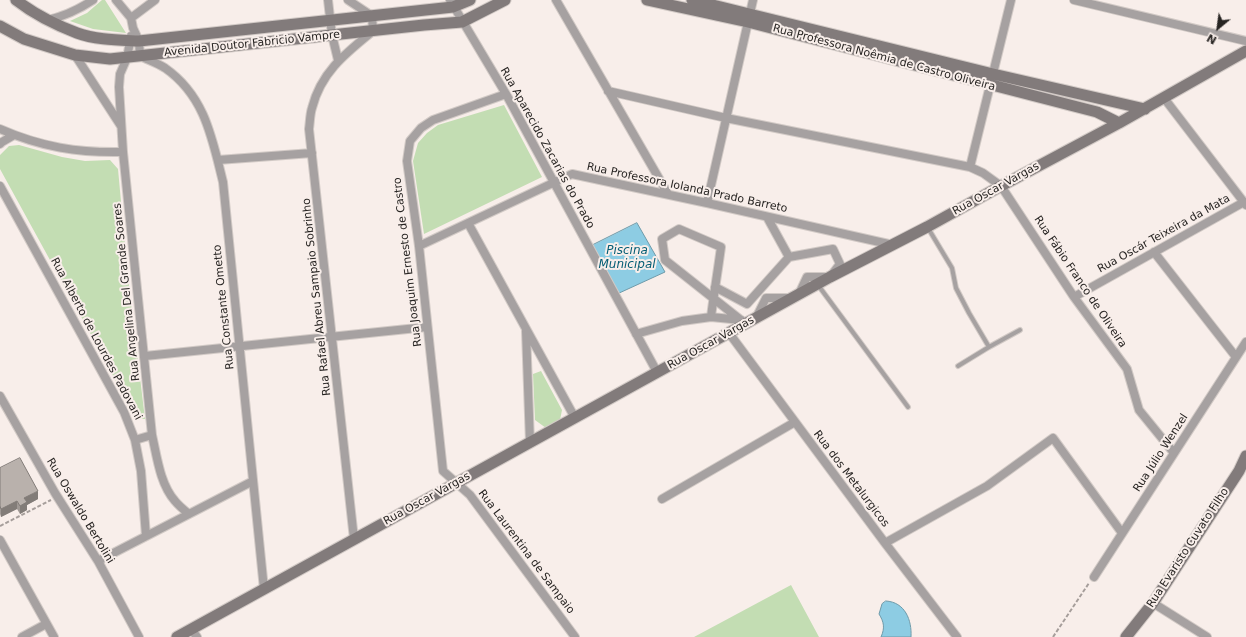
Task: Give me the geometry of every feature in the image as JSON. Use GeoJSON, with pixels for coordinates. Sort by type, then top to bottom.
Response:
{"type":"FeatureCollection","features":[{"type":"Feature","properties":{"kind":"street","name":"Avenida Doutor Fabricio Vampre"},"geometry":{"type":"LineString","coordinates":[[16,0],[48,20],[78,33],[111,39],[134,41],[372,16],[470,0]]}},
{"type":"Feature","properties":{"kind":"street"},"geometry":{"type":"LineString","coordinates":[[48,20],[65,16],[81,8],[92,0]]}},
{"type":"Feature","properties":{"kind":"street"},"geometry":{"type":"LineString","coordinates":[[116,0],[131,18],[134,41],[140,56]]}},
{"type":"Feature","properties":{"kind":"street"},"geometry":{"type":"LineString","coordinates":[[131,18],[155,0]]}},
{"type":"Feature","properties":{"kind":"street"},"geometry":{"type":"LineString","coordinates":[[328,0],[332,35],[338,60]]}},
{"type":"Feature","properties":{"kind":"street"},"geometry":{"type":"LineString","coordinates":[[348,0],[372,16],[373,30]]}},
{"type":"Feature","properties":{"kind":"street","name":"Avenida Doutor Fabricio Vampre"},"geometry":{"type":"LineString","coordinates":[[0,26],[24,39],[75,55],[110,59],[373,30],[462,22],[505,0]]}},
{"type":"Feature","properties":{"kind":"street"},"geometry":{"type":"LineString","coordinates":[[556,0],[668,194]]}},
{"type":"Feature","properties":{"kind":"street","name":"Rua Professora Noêmia de Castro Oliveira"},"geometry":{"type":"LineString","coordinates":[[647,0],[749,18],[1145,109]]}},
{"type":"Feature","properties":{"kind":"street","name":"Rua Professora Noêmia de Castro Oliveira"},"geometry":{"type":"LineString","coordinates":[[692,0],[749,18],[990,85],[1097,112],[1120,123]]}},
{"type":"Feature","properties":{"kind":"street"},"geometry":{"type":"LineString","coordinates":[[707,203],[754,0]]}},
{"type":"Feature","properties":{"kind":"street"},"geometry":{"type":"LineString","coordinates":[[970,167],[1011,0]]}},
{"type":"Feature","properties":{"kind":"street"},"geometry":{"type":"LineString","coordinates":[[1074,0],[1246,41]]}},
{"type":"Feature","properties":{"kind":"street","name":"Rua Aparecido Zacarias do Prado"},"geometry":{"type":"LineString","coordinates":[[451,3],[506,94],[658,372]]}},
{"type":"Feature","properties":{"kind":"street","name":"Rua Rafael Abreu Sampaio Sobrinho"},"geometry":{"type":"LineString","coordinates":[[354,539],[309,129],[312,108],[320,86],[328,72],[338,60],[373,30]]}},
{"type":"Feature","properties":{"kind":"street","name":"Rua Angelina Del Grande Soares"},"geometry":{"type":"LineString","coordinates":[[134,41],[120,74],[119,88],[123,152],[152,435],[166,489],[174,501],[189,514]]}},
{"type":"Feature","properties":{"kind":"street","name":"Rua Oscar Vargas"},"geometry":{"type":"LineString","coordinates":[[177,637],[194,633],[264,589],[729,333],[749,320],[927,228],[1120,123],[1246,51]]}},
{"type":"Feature","properties":{"kind":"street"},"geometry":{"type":"LineString","coordinates":[[75,55],[121,127]]}},
{"type":"Feature","properties":{"kind":"street","name":"Rua Constante Ometto"},"geometry":{"type":"LineString","coordinates":[[140,56],[164,67],[184,84],[202,112],[212,135],[218,160],[223,182],[264,589]]}},
{"type":"Feature","properties":{"kind":"street"},"geometry":{"type":"LineString","coordinates":[[608,91],[726,118],[970,167],[1002,186]]}},
{"type":"Feature","properties":{"kind":"street","name":"Rua Joaquim Ernesto de Castro"},"geometry":{"type":"LineString","coordinates":[[456,483],[442,471],[419,246],[406,161],[410,141],[421,128],[433,120],[506,94]]}},
{"type":"Feature","properties":{"kind":"street"},"geometry":{"type":"LineString","coordinates":[[1164,98],[1245,204]]}},
{"type":"Feature","properties":{"kind":"street"},"geometry":{"type":"LineString","coordinates":[[0,129],[14,135],[63,149],[96,153],[123,152]]}},
{"type":"Feature","properties":{"kind":"street"},"geometry":{"type":"LineString","coordinates":[[0,144],[14,135]]}},
{"type":"Feature","properties":{"kind":"street"},"geometry":{"type":"LineString","coordinates":[[218,160],[312,153]]}},
{"type":"Feature","properties":{"kind":"street","name":"Rua Professora Iolanda Prado Barreto"},"geometry":{"type":"LineString","coordinates":[[419,246],[572,174],[668,194],[893,245]]}},
{"type":"Feature","properties":{"kind":"street","name":"Rua Alberto de Lourdes Padovani"},"geometry":{"type":"LineString","coordinates":[[0,186],[124,412],[136,440],[141,471],[146,536]]}},
{"type":"Feature","properties":{"kind":"street","name":"Rua Fábio Franco de Oliveira"},"geometry":{"type":"LineString","coordinates":[[1002,186],[1074,297],[1127,369],[1140,410],[1174,453]]}},
{"type":"Feature","properties":{"kind":"street","name":"Rua Oscár Teixeira da Mata"},"geometry":{"type":"LineString","coordinates":[[1074,297],[1154,252],[1245,204]]}},
{"type":"Feature","properties":{"kind":"street"},"geometry":{"type":"LineString","coordinates":[[767,217],[789,257]]}},
{"type":"Feature","properties":{"kind":"street"},"geometry":{"type":"LineString","coordinates":[[468,223],[575,418]]}},
{"type":"Feature","properties":{"kind":"street"},"geometry":{"type":"LineString","coordinates":[[711,317],[713,299],[721,246],[679,228],[662,239],[665,260],[713,299],[749,320]]}},
{"type":"Feature","properties":{"kind":"street"},"geometry":{"type":"LineString","coordinates":[[715,287],[747,304],[789,257],[833,249],[840,264],[830,277],[807,277],[795,296]]}},
{"type":"Feature","properties":{"kind":"street"},"geometry":{"type":"LineString","coordinates":[[1154,252],[1236,358]]}},
{"type":"Feature","properties":{"kind":"street"},"geometry":{"type":"LineString","coordinates":[[636,334],[682,321],[711,317],[749,320]]}},
{"type":"Feature","properties":{"kind":"street"},"geometry":{"type":"LineString","coordinates":[[145,356],[427,326]]}},
{"type":"Feature","properties":{"kind":"street"},"geometry":{"type":"LineString","coordinates":[[526,328],[530,443]]}},
{"type":"Feature","properties":{"kind":"street","name":"Rua dos Metalurgicos"},"geometry":{"type":"LineString","coordinates":[[729,333],[957,637]]}},
{"type":"Feature","properties":{"kind":"street","name":"Rua Júlio Wenzel"},"geometry":{"type":"LineString","coordinates":[[1094,577],[1246,342]]}},
{"type":"Feature","properties":{"kind":"street","name":"Rua Oswaldo Bertolini"},"geometry":{"type":"LineString","coordinates":[[0,396],[57,497],[98,562],[139,637]]}},
{"type":"Feature","properties":{"kind":"street"},"geometry":{"type":"LineString","coordinates":[[662,498],[795,422]]}},
{"type":"Feature","properties":{"kind":"street"},"geometry":{"type":"LineString","coordinates":[[136,440],[152,435]]}},
{"type":"Feature","properties":{"kind":"street"},"geometry":{"type":"LineString","coordinates":[[885,543],[987,486],[1053,438],[1122,533]]}},
{"type":"Feature","properties":{"kind":"street","name":"Rua Evaristo Cuvato Filho"},"geometry":{"type":"LineString","coordinates":[[1126,637],[1153,603],[1242,473],[1246,456]]}},
{"type":"Feature","properties":{"kind":"street"},"geometry":{"type":"LineString","coordinates":[[98,562],[253,481]]}},
{"type":"Feature","properties":{"kind":"street","name":"Rua Laurentina de Sampaio"},"geometry":{"type":"LineString","coordinates":[[456,483],[470,495],[575,637]]}},
{"type":"Feature","properties":{"kind":"street"},"geometry":{"type":"LineString","coordinates":[[0,540],[54,637]]}},
{"type":"Feature","properties":{"kind":"street"},"geometry":{"type":"LineString","coordinates":[[1153,603],[1207,637]]}},
{"type":"Feature","properties":{"kind":"street"},"geometry":{"type":"LineString","coordinates":[[22,637],[46,624]]}},
{"type":"Feature","properties":{"kind":"lane"},"geometry":{"type":"LineString","coordinates":[[927,228],[952,268],[956,288],[969,314],[989,346]]}},
{"type":"Feature","properties":{"kind":"lane"},"geometry":{"type":"LineString","coordinates":[[818,284],[908,407]]}},
{"type":"Feature","properties":{"kind":"lane"},"geometry":{"type":"LineString","coordinates":[[958,366],[989,346],[1020,330]]}},
{"type":"Feature","properties":{"kind":"path"},"geometry":{"type":"LineString","coordinates":[[0,526],[57,497]]}},
{"type":"Feature","properties":{"kind":"path"},"geometry":{"type":"LineString","coordinates":[[1054,637],[1094,577]]}},
{"type":"Feature","properties":{"kind":"green space"},"geometry":{"type":"Polygon","coordinates":[[[102,0],[105,0],[126,33],[93,29],[70,21],[87,13],[102,0]]]}},
{"type":"Feature","properties":{"kind":"green space"},"geometry":{"type":"Polygon","coordinates":[[[504,105],[542,177],[424,234],[413,161],[418,143],[427,133],[438,125],[504,105]]]}},
{"type":"Feature","properties":{"kind":"green space"},"geometry":{"type":"Polygon","coordinates":[[[19,145],[62,157],[85,161],[110,160],[118,169],[128,278],[145,419],[135,419],[106,362],[0,169],[0,155],[9,146],[19,145]]]}},
{"type":"Feature","properties":{"kind":"green space"},"geometry":{"type":"Polygon","coordinates":[[[541,371],[562,410],[560,420],[546,428],[535,420],[533,374],[541,371]]]}},
{"type":"Feature","properties":{"kind":"green space"},"geometry":{"type":"Polygon","coordinates":[[[791,585],[819,637],[694,637],[791,585]]]}},
{"type":"Feature","properties":{"kind":"water","name":"Piscina Municipal"},"geometry":{"type":"Polygon","coordinates":[[[637,223],[665,272],[617,294],[591,246],[637,223]]]}},
{"type":"Feature","properties":{"kind":"water"},"geometry":{"type":"Polygon","coordinates":[[[886,601],[893,602],[903,608],[909,618],[911,637],[881,637],[883,625],[879,614],[882,604],[886,601]]]}},
{"type":"Feature","properties":{"kind":"building"},"geometry":{"type":"Polygon","coordinates":[[[20,458],[38,491],[24,498],[27,502],[20,506],[17,501],[1,509],[0,468],[20,458]]]}}]}
